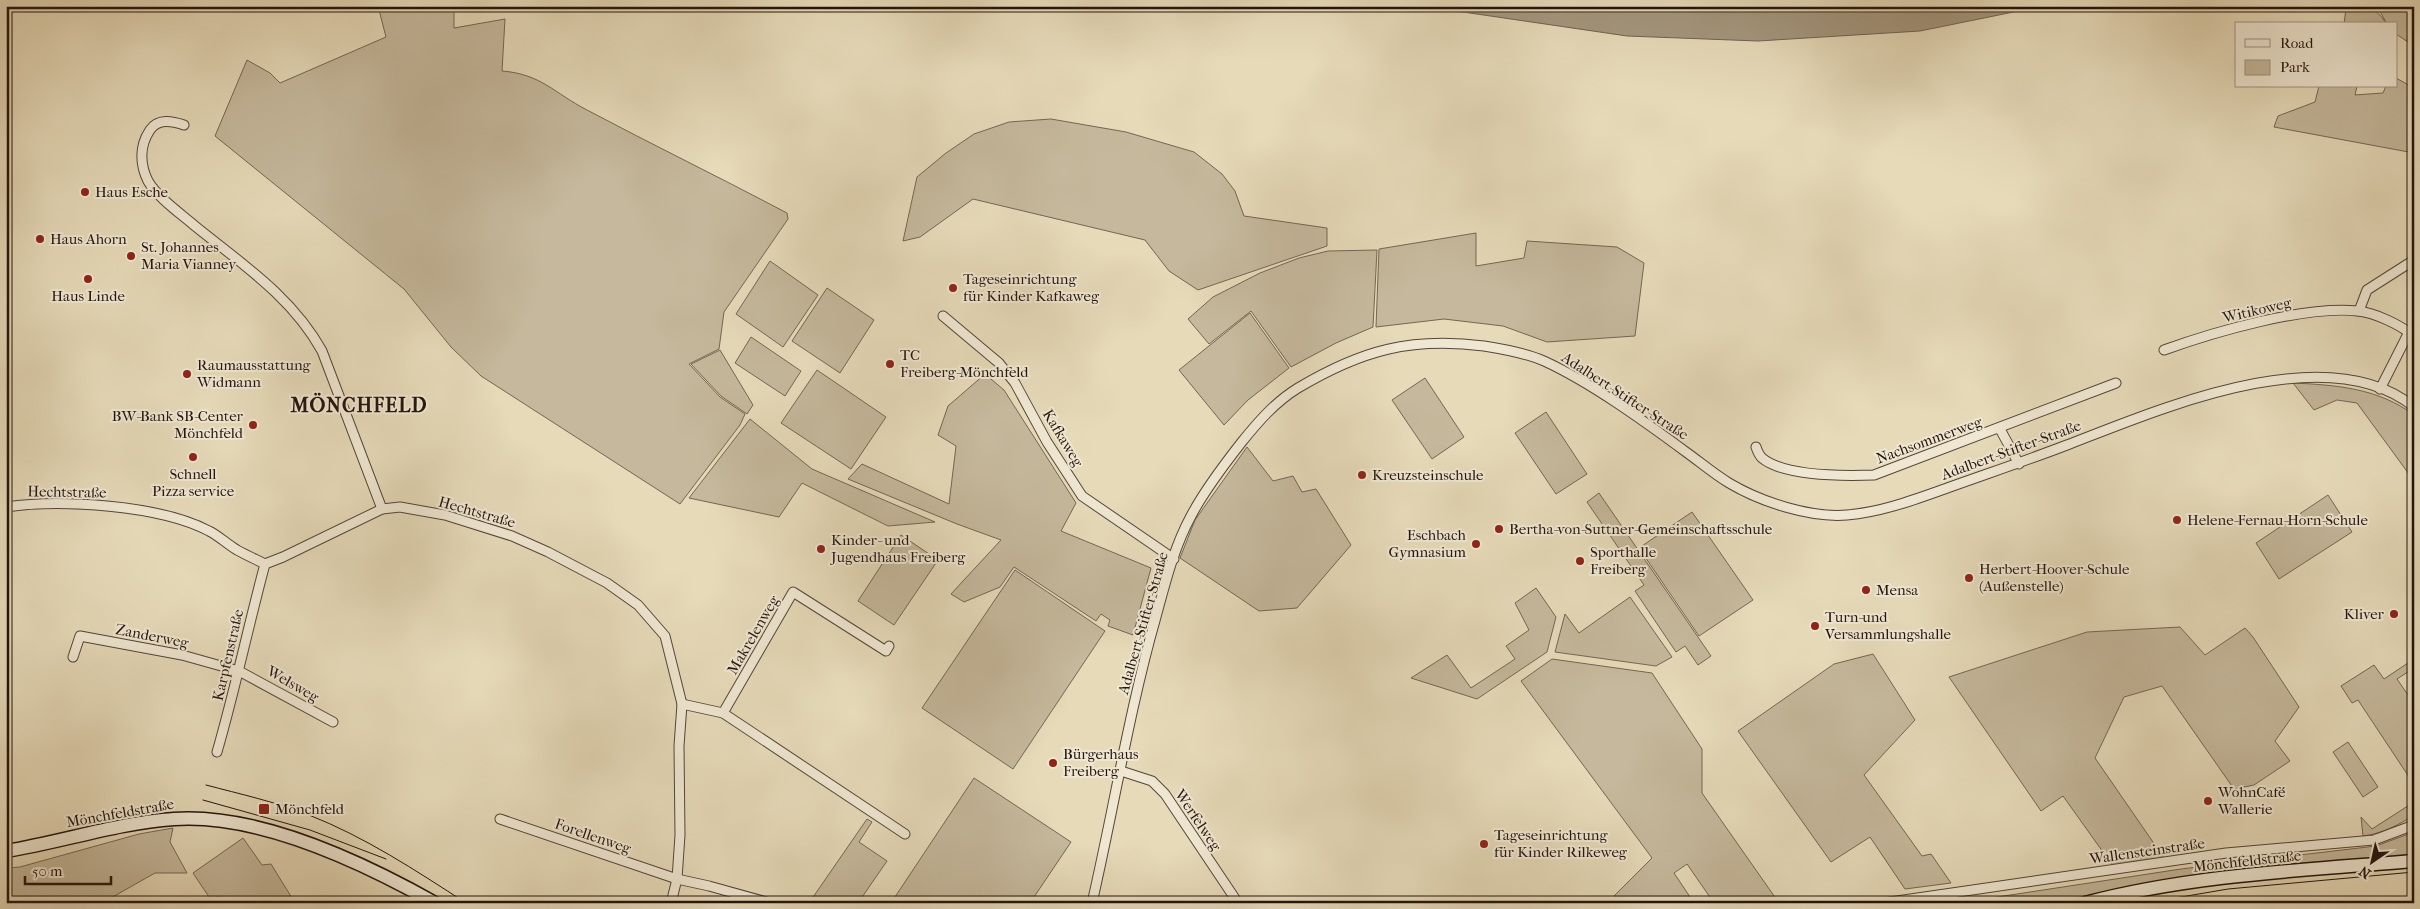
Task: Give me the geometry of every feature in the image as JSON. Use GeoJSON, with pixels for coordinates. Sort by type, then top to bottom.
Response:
{"type":"FeatureCollection","features":[{"type":"Feature","properties":{"kind":"main road","name":"Mönchfeldstraße"},"geometry":{"type":"LineString","coordinates":[[6,851],[132,825],[173,819],[231,822],[278,834],[350,860],[391,878],[435,903]]}},
{"type":"Feature","properties":{"kind":"main road","name":"Mönchfeldstraße"},"geometry":{"type":"LineString","coordinates":[[2085,903],[2126,894],[2246,876],[2414,861]]}},
{"type":"Feature","properties":{"kind":"street"},"geometry":{"type":"LineString","coordinates":[[184,125],[170,121],[161,122],[150,130],[142,150],[143,168],[149,183],[172,207],[273,289],[293,308],[309,328],[322,351],[382,509]]}},
{"type":"Feature","properties":{"kind":"street"},"geometry":{"type":"LineString","coordinates":[[2359,311],[2367,290],[2414,260]]}},
{"type":"Feature","properties":{"kind":"street","name":"Witikoweg"},"geometry":{"type":"LineString","coordinates":[[2164,350],[2195,339],[2307,313],[2359,311],[2385,320],[2412,334],[2380,389]]}},
{"type":"Feature","properties":{"kind":"street","name":"Kafkaweg"},"geometry":{"type":"LineString","coordinates":[[943,316],[997,361],[1016,383],[1047,442],[1082,496],[1174,559]]}},
{"type":"Feature","properties":{"kind":"street","name":"Adalbert-Stifter-Straße"},"geometry":{"type":"LineString","coordinates":[[1092,903],[1143,663],[1169,573],[1190,517],[1227,461],[1261,418],[1294,390],[1344,364],[1380,350],[1410,344],[1447,342],[1496,348],[1542,360],[1606,396],[1730,484],[1786,508],[1842,516],[1880,511],[2019,464],[2173,406],[2246,384],[2303,378],[2351,380],[2380,389],[2407,401],[2414,407]]}},
{"type":"Feature","properties":{"kind":"street","name":"Nachsommerweg"},"geometry":{"type":"LineString","coordinates":[[1756,447],[1761,457],[1787,469],[1832,476],[1874,474],[2000,429],[2116,383]]}},
{"type":"Feature","properties":{"kind":"street","name":"Nachsommerweg"},"geometry":{"type":"LineString","coordinates":[[2000,429],[2019,464]]}},
{"type":"Feature","properties":{"kind":"street","name":"Hechtstraße"},"geometry":{"type":"LineString","coordinates":[[6,507],[100,506],[156,512],[210,531],[238,550],[264,564],[283,557],[382,509],[400,507],[445,515],[512,536],[553,554],[607,583],[638,605],[665,636],[682,704],[677,879],[671,903]]}},
{"type":"Feature","properties":{"kind":"street","name":"Karpfenstraße"},"geometry":{"type":"LineString","coordinates":[[217,752],[239,671],[240,659],[264,564]]}},
{"type":"Feature","properties":{"kind":"street","name":"Makrelenweg"},"geometry":{"type":"LineString","coordinates":[[723,713],[793,592],[886,651],[889,646]]}},
{"type":"Feature","properties":{"kind":"street","name":"Zanderweg"},"geometry":{"type":"LineString","coordinates":[[73,657],[80,636],[182,655],[239,671]]}},
{"type":"Feature","properties":{"kind":"street","name":"Welsweg"},"geometry":{"type":"LineString","coordinates":[[239,671],[333,722]]}},
{"type":"Feature","properties":{"kind":"street"},"geometry":{"type":"LineString","coordinates":[[682,704],[723,713],[905,834]]}},
{"type":"Feature","properties":{"kind":"street","name":"Werfelweg"},"geometry":{"type":"LineString","coordinates":[[1121,771],[1152,781],[1164,794],[1238,903]]}},
{"type":"Feature","properties":{"kind":"street","name":"Forellenweg"},"geometry":{"type":"LineString","coordinates":[[500,819],[677,879],[770,903]]}},
{"type":"Feature","properties":{"kind":"street","name":"Wallensteinstraße"},"geometry":{"type":"LineString","coordinates":[[1884,903],[2226,853],[2374,840],[2414,824]]}},
{"type":"Feature","properties":{"kind":"green space"},"geometry":{"type":"Polygon","coordinates":[[[378,6],[454,6],[454,28],[505,19],[502,71],[537,80],[575,104],[787,213],[788,219],[724,312],[719,349],[689,364],[720,397],[745,414],[740,425],[680,504],[481,376],[451,347],[404,289],[215,136],[247,60],[270,73],[280,83],[386,37],[378,6]]]}},
{"type":"Feature","properties":{"kind":"green space"},"geometry":{"type":"Polygon","coordinates":[[[2329,6],[2362,6],[2369,8],[2376,11],[2385,22],[2344,22],[2346,8],[2329,6]]]}},
{"type":"Feature","properties":{"kind":"green space"},"geometry":{"type":"Polygon","coordinates":[[[2377,6],[2414,6],[2414,46],[2398,35],[2398,22],[2386,22],[2377,6]]]}},
{"type":"Feature","properties":{"kind":"green space"},"geometry":{"type":"Polygon","coordinates":[[[2398,79],[2414,88],[2414,153],[2274,127],[2278,116],[2315,102],[2318,88],[2357,88],[2355,95],[2383,93],[2385,88],[2398,88],[2398,79]]]}},
{"type":"Feature","properties":{"kind":"green space"},"geometry":{"type":"Polygon","coordinates":[[[1051,119],[1126,132],[1194,152],[1222,174],[1235,191],[1244,216],[1327,228],[1327,246],[1198,290],[1169,271],[1145,240],[973,199],[920,237],[903,241],[917,177],[946,153],[974,134],[1009,122],[1051,119]]]}},
{"type":"Feature","properties":{"kind":"green space"},"geometry":{"type":"Polygon","coordinates":[[[1476,233],[1476,266],[1524,258],[1527,241],[1617,247],[1644,263],[1635,336],[1547,342],[1503,326],[1444,319],[1376,327],[1379,249],[1476,233]]]}},
{"type":"Feature","properties":{"kind":"green space"},"geometry":{"type":"Polygon","coordinates":[[[1377,250],[1373,327],[1336,343],[1291,367],[1251,311],[1209,344],[1188,319],[1213,297],[1260,273],[1299,258],[1328,251],[1377,250]]]}},
{"type":"Feature","properties":{"kind":"green space"},"geometry":{"type":"Polygon","coordinates":[[[770,261],[818,295],[783,347],[736,314],[770,261]]]}},
{"type":"Feature","properties":{"kind":"green space"},"geometry":{"type":"Polygon","coordinates":[[[827,288],[874,320],[840,373],[792,341],[827,288]]]}},
{"type":"Feature","properties":{"kind":"green space"},"geometry":{"type":"Polygon","coordinates":[[[1250,313],[1289,368],[1248,400],[1224,425],[1179,370],[1250,313]]]}},
{"type":"Feature","properties":{"kind":"green space"},"geometry":{"type":"Polygon","coordinates":[[[751,337],[801,371],[785,396],[735,363],[751,337]]]}},
{"type":"Feature","properties":{"kind":"green space"},"geometry":{"type":"Polygon","coordinates":[[[720,350],[753,405],[747,414],[721,396],[691,364],[720,350]]]}},
{"type":"Feature","properties":{"kind":"green space"},"geometry":{"type":"Polygon","coordinates":[[[817,370],[886,417],[851,469],[781,423],[817,370]]]}},
{"type":"Feature","properties":{"kind":"green space"},"geometry":{"type":"Polygon","coordinates":[[[985,374],[1004,390],[1076,503],[1061,531],[1151,568],[1133,635],[1108,626],[1110,620],[1101,614],[1096,621],[1014,567],[1000,587],[964,602],[951,594],[1001,540],[848,479],[862,464],[949,504],[956,446],[938,435],[948,406],[985,374]]]}},
{"type":"Feature","properties":{"kind":"green space"},"geometry":{"type":"Polygon","coordinates":[[[1425,378],[1464,437],[1432,459],[1392,400],[1425,378]]]}},
{"type":"Feature","properties":{"kind":"green space"},"geometry":{"type":"Polygon","coordinates":[[[2293,383],[2325,385],[2356,390],[2386,399],[2414,415],[2414,481],[2357,403],[2337,400],[2314,410],[2293,383]]]}},
{"type":"Feature","properties":{"kind":"green space"},"geometry":{"type":"Polygon","coordinates":[[[1546,412],[1587,474],[1556,494],[1515,433],[1546,412]]]}},
{"type":"Feature","properties":{"kind":"green space"},"geometry":{"type":"Polygon","coordinates":[[[750,419],[812,469],[935,522],[888,526],[802,483],[779,517],[689,498],[750,419]]]}},
{"type":"Feature","properties":{"kind":"green space"},"geometry":{"type":"Polygon","coordinates":[[[1247,447],[1273,481],[1293,476],[1302,492],[1316,489],[1351,545],[1297,608],[1259,611],[1180,558],[1195,520],[1247,447]]]}},
{"type":"Feature","properties":{"kind":"green space"},"geometry":{"type":"Polygon","coordinates":[[[1599,493],[1711,656],[1698,665],[1685,646],[1676,652],[1635,591],[1644,585],[1587,502],[1599,493]]]}},
{"type":"Feature","properties":{"kind":"green space"},"geometry":{"type":"Polygon","coordinates":[[[2328,495],[2352,532],[2279,579],[2256,543],[2328,495]]]}},
{"type":"Feature","properties":{"kind":"green space"},"geometry":{"type":"Polygon","coordinates":[[[1692,512],[1753,600],[1699,636],[1639,548],[1692,512]]]}},
{"type":"Feature","properties":{"kind":"green space"},"geometry":{"type":"Polygon","coordinates":[[[901,535],[938,560],[894,625],[858,601],[901,535]]]}},
{"type":"Feature","properties":{"kind":"green space"},"geometry":{"type":"Polygon","coordinates":[[[1015,570],[1105,631],[1013,769],[922,708],[1015,570]]]}},
{"type":"Feature","properties":{"kind":"green space"},"geometry":{"type":"Polygon","coordinates":[[[1536,588],[1556,617],[1547,652],[1477,699],[1411,678],[1447,655],[1471,688],[1515,659],[1506,646],[1529,630],[1515,603],[1536,588]]]}},
{"type":"Feature","properties":{"kind":"green space"},"geometry":{"type":"Polygon","coordinates":[[[1630,597],[1672,657],[1656,666],[1555,652],[1565,614],[1579,633],[1630,597]]]}},
{"type":"Feature","properties":{"kind":"green space"},"geometry":{"type":"Polygon","coordinates":[[[2180,627],[2205,655],[2245,628],[2253,637],[2299,707],[2275,741],[2290,761],[2254,785],[2234,789],[2162,686],[2124,697],[2095,758],[2164,858],[2113,866],[2063,796],[2041,811],[1949,677],[2087,632],[2180,627]]]}},
{"type":"Feature","properties":{"kind":"green space"},"geometry":{"type":"Polygon","coordinates":[[[1873,654],[1915,720],[1864,775],[1922,856],[1931,854],[1951,883],[1905,889],[1870,837],[1831,862],[1738,731],[1834,664],[1873,654]]]}},
{"type":"Feature","properties":{"kind":"green space"},"geometry":{"type":"Polygon","coordinates":[[[1552,659],[1652,673],[1702,749],[1702,793],[1779,903],[1714,903],[1687,864],[1674,873],[1694,903],[1619,903],[1614,896],[1652,858],[1521,681],[1552,659]]]}},
{"type":"Feature","properties":{"kind":"green space"},"geometry":{"type":"Polygon","coordinates":[[[2414,659],[2414,668],[2397,679],[2408,695],[2414,691],[2414,697],[2408,701],[2414,702],[2413,783],[2358,700],[2352,703],[2341,686],[2374,665],[2384,679],[2414,659]]]}},
{"type":"Feature","properties":{"kind":"green space"},"geometry":{"type":"Polygon","coordinates":[[[2348,742],[2378,787],[2363,797],[2333,752],[2348,742]]]}},
{"type":"Feature","properties":{"kind":"green space"},"geometry":{"type":"Polygon","coordinates":[[[974,778],[1071,842],[1030,903],[891,903],[974,778]]]}},
{"type":"Feature","properties":{"kind":"green space"},"geometry":{"type":"Polygon","coordinates":[[[2414,802],[2414,815],[2390,829],[2363,836],[2361,817],[2372,829],[2414,802]]]}},
{"type":"Feature","properties":{"kind":"green space"},"geometry":{"type":"Polygon","coordinates":[[[867,819],[872,822],[859,842],[887,861],[858,903],[809,903],[867,819]]]}},
{"type":"Feature","properties":{"kind":"green space"},"geometry":{"type":"Polygon","coordinates":[[[173,828],[170,842],[187,873],[155,873],[102,903],[6,903],[6,868],[20,867],[139,834],[173,828]]]}},
{"type":"Feature","properties":{"kind":"green space"},"geometry":{"type":"Polygon","coordinates":[[[2414,832],[2414,855],[2303,864],[2183,877],[2049,903],[1958,903],[2181,869],[2376,846],[2414,832]]]}},
{"type":"Feature","properties":{"kind":"green space"},"geometry":{"type":"Polygon","coordinates":[[[243,838],[262,865],[271,864],[295,903],[223,903],[219,896],[211,900],[193,873],[243,838]]]}},
{"type":"Feature","properties":{"kind":"shaded area"},"geometry":{"type":"Polygon","coordinates":[[[1422,6],[2043,6],[1920,31],[1758,41],[1627,36],[1422,6]]]}},
{"type":"Feature","properties":{"kind":"tram line"},"geometry":{"type":"LineString","coordinates":[[206,785],[284,806],[350,833],[428,878],[466,903]]}},
{"type":"Feature","properties":{"kind":"tram line"},"geometry":{"type":"LineString","coordinates":[[203,800],[310,830],[386,859]]}},
{"type":"Feature","properties":{"kind":"tram line"},"geometry":{"type":"LineString","coordinates":[[2146,903],[2228,889],[2414,872]]}},
{"type":"Feature","properties":{"kind":"place","name":"Haus Esche"},"geometry":{"type":"Point","coordinates":[85,192]}},
{"type":"Feature","properties":{"kind":"place","name":"Haus Ahorn"},"geometry":{"type":"Point","coordinates":[40,239]}},
{"type":"Feature","properties":{"kind":"place","name":"St. Johannes Maria Vianney"},"geometry":{"type":"Point","coordinates":[131,256]}},
{"type":"Feature","properties":{"kind":"place","name":"Haus Linde"},"geometry":{"type":"Point","coordinates":[88,279]}},
{"type":"Feature","properties":{"kind":"place","name":"Tageseinrichtung für Kinder Kafkaweg"},"geometry":{"type":"Point","coordinates":[953,288]}},
{"type":"Feature","properties":{"kind":"place","name":"TC Freiberg-Mönchfeld"},"geometry":{"type":"Point","coordinates":[890,364]}},
{"type":"Feature","properties":{"kind":"place","name":"Raumausstattung Widmann"},"geometry":{"type":"Point","coordinates":[187,374]}},
{"type":"Feature","properties":{"kind":"place","name":"BW-Bank SB-Center Mönchfeld"},"geometry":{"type":"Point","coordinates":[253,425]}},
{"type":"Feature","properties":{"kind":"place","name":"Schnell Pizza service"},"geometry":{"type":"Point","coordinates":[193,457]}},
{"type":"Feature","properties":{"kind":"place","name":"Kreuzsteinschule"},"geometry":{"type":"Point","coordinates":[1362,475]}},
{"type":"Feature","properties":{"kind":"place","name":"Helene-Fernau-Horn-Schule"},"geometry":{"type":"Point","coordinates":[2177,520]}},
{"type":"Feature","properties":{"kind":"place","name":"Bertha-von-Suttner-Gemeinschaftsschule"},"geometry":{"type":"Point","coordinates":[1499,529]}},
{"type":"Feature","properties":{"kind":"place","name":"Eschbach Gymnasium"},"geometry":{"type":"Point","coordinates":[1476,544]}},
{"type":"Feature","properties":{"kind":"place","name":"Kinder- und Jugendhaus Freiberg"},"geometry":{"type":"Point","coordinates":[821,549]}},
{"type":"Feature","properties":{"kind":"place","name":"Sporthalle Freiberg"},"geometry":{"type":"Point","coordinates":[1580,561]}},
{"type":"Feature","properties":{"kind":"place","name":"Herbert-Hoover-Schule (Außenstelle)"},"geometry":{"type":"Point","coordinates":[1969,578]}},
{"type":"Feature","properties":{"kind":"place","name":"Mensa"},"geometry":{"type":"Point","coordinates":[1866,590]}},
{"type":"Feature","properties":{"kind":"place","name":"Kliver"},"geometry":{"type":"Point","coordinates":[2394,614]}},
{"type":"Feature","properties":{"kind":"place","name":"Turn-und Versammlungshalle"},"geometry":{"type":"Point","coordinates":[1815,626]}},
{"type":"Feature","properties":{"kind":"place","name":"Bürgerhaus Freiberg"},"geometry":{"type":"Point","coordinates":[1053,763]}},
{"type":"Feature","properties":{"kind":"place","name":"WohnCafé Wallerie"},"geometry":{"type":"Point","coordinates":[2208,801]}},
{"type":"Feature","properties":{"kind":"place","name":"Mönchfeld"},"geometry":{"type":"Point","coordinates":[264,809]}},
{"type":"Feature","properties":{"kind":"place","name":"Tageseinrichtung für Kinder Rilkeweg"},"geometry":{"type":"Point","coordinates":[1484,844]}},
{"type":"Feature","properties":{"kind":"district","name":"MÖNCHFELD"},"geometry":{"type":"Point","coordinates":[359,405]}}]}
